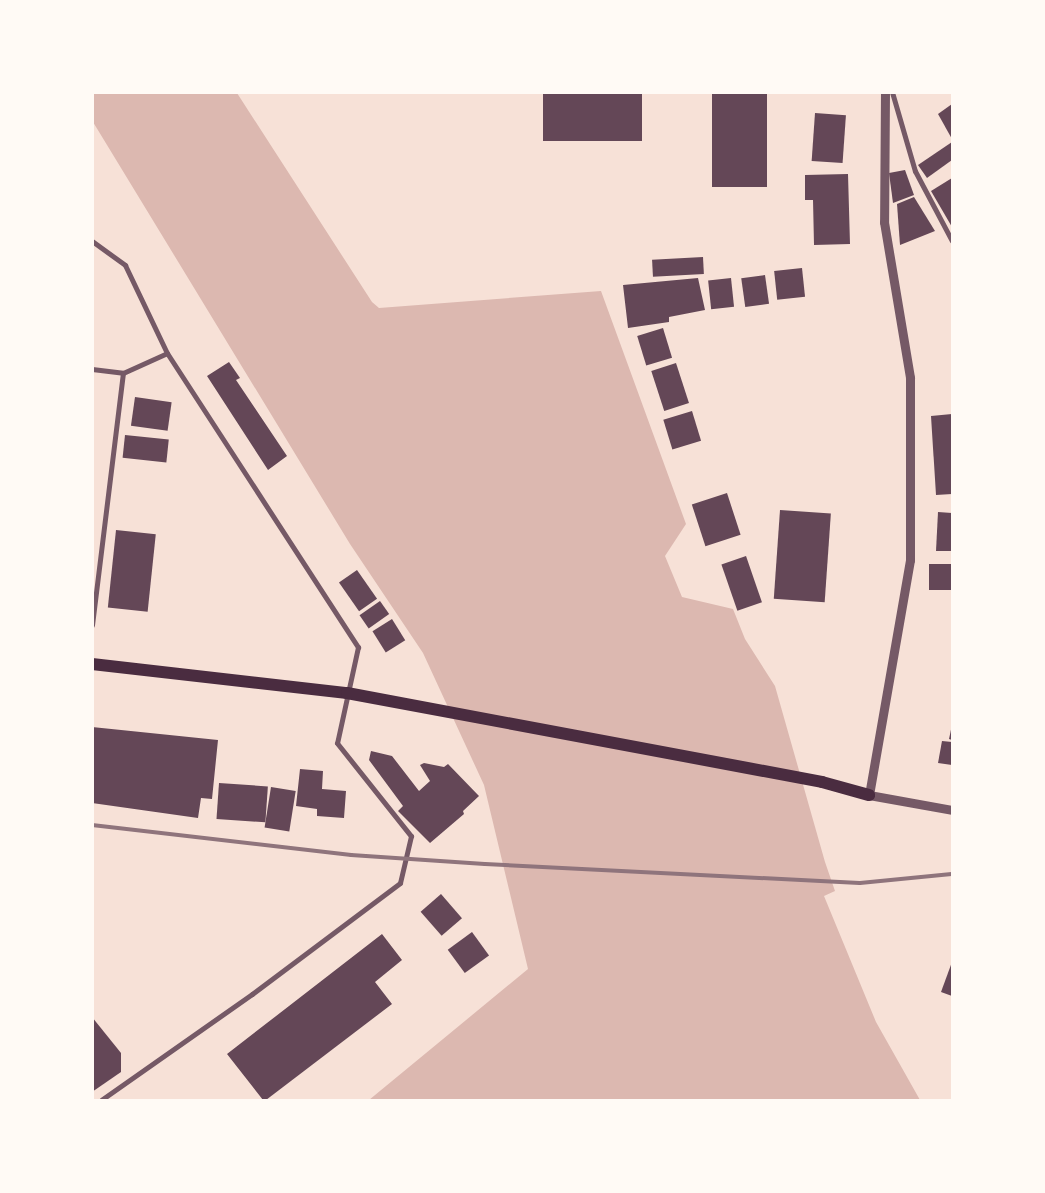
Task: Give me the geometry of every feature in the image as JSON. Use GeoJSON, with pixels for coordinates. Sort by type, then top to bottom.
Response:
{"type":"FeatureCollection","features":[{"type":"Feature","properties":{"kind":"main road"},"geometry":{"type":"LineString","coordinates":[[92,664],[347,692],[822,782],[869,795]]}},
{"type":"Feature","properties":{"kind":"street"},"geometry":{"type":"LineString","coordinates":[[884,92],[884,222],[910,378],[910,560],[869,795],[952,810]]}},
{"type":"Feature","properties":{"kind":"street"},"geometry":{"type":"LineString","coordinates":[[892,92],[915,171],[952,241]]}},
{"type":"Feature","properties":{"kind":"street"},"geometry":{"type":"LineString","coordinates":[[92,241],[125,265],[167,353],[358,648],[337,743],[411,836],[400,882],[252,994],[100,1100]]}},
{"type":"Feature","properties":{"kind":"street"},"geometry":{"type":"LineString","coordinates":[[92,369],[123,373],[167,353]]}},
{"type":"Feature","properties":{"kind":"street"},"geometry":{"type":"LineString","coordinates":[[92,625],[123,373]]}},
{"type":"Feature","properties":{"kind":"shaded area"},"geometry":{"type":"Polygon","coordinates":[[[93,93],[237,93],[372,302],[379,308],[601,291],[686,524],[665,556],[682,597],[733,609],[745,639],[775,686],[835,891],[824,896],[876,1022],[920,1100],[369,1100],[528,969],[484,785],[423,653],[350,544],[93,122],[93,93]]]}},
{"type":"Feature","properties":{"kind":"building"},"geometry":{"type":"Polygon","coordinates":[[[543,92],[642,92],[642,141],[543,141],[543,92]]]}},
{"type":"Feature","properties":{"kind":"building"},"geometry":{"type":"Polygon","coordinates":[[[712,92],[767,92],[767,187],[712,187],[712,92]]]}},
{"type":"Feature","properties":{"kind":"building"},"geometry":{"type":"Polygon","coordinates":[[[952,104],[952,139],[938,114],[952,104]]]}},
{"type":"Feature","properties":{"kind":"building"},"geometry":{"type":"Polygon","coordinates":[[[815,113],[846,115],[843,163],[812,161],[815,113]]]}},
{"type":"Feature","properties":{"kind":"building"},"geometry":{"type":"Polygon","coordinates":[[[952,142],[952,160],[927,178],[918,165],[952,142]]]}},
{"type":"Feature","properties":{"kind":"building"},"geometry":{"type":"Polygon","coordinates":[[[905,170],[914,195],[893,203],[889,173],[905,170]]]}},
{"type":"Feature","properties":{"kind":"building"},"geometry":{"type":"Polygon","coordinates":[[[848,174],[850,244],[814,245],[813,200],[805,200],[805,175],[848,174]]]}},
{"type":"Feature","properties":{"kind":"building"},"geometry":{"type":"Polygon","coordinates":[[[952,178],[952,227],[931,191],[952,178]]]}},
{"type":"Feature","properties":{"kind":"building"},"geometry":{"type":"Polygon","coordinates":[[[914,197],[935,231],[900,245],[897,204],[914,197]]]}},
{"type":"Feature","properties":{"kind":"building"},"geometry":{"type":"Polygon","coordinates":[[[703,257],[704,274],[653,277],[652,260],[703,257]]]}},
{"type":"Feature","properties":{"kind":"building"},"geometry":{"type":"Polygon","coordinates":[[[802,268],[805,297],[777,300],[774,271],[802,268]]]}},
{"type":"Feature","properties":{"kind":"building"},"geometry":{"type":"Polygon","coordinates":[[[765,275],[769,304],[745,307],[741,278],[765,275]]]}},
{"type":"Feature","properties":{"kind":"building"},"geometry":{"type":"Polygon","coordinates":[[[698,278],[705,310],[669,317],[669,322],[628,328],[623,285],[698,278]]]}},
{"type":"Feature","properties":{"kind":"building"},"geometry":{"type":"Polygon","coordinates":[[[731,278],[734,307],[711,309],[708,280],[731,278]]]}},
{"type":"Feature","properties":{"kind":"building"},"geometry":{"type":"Polygon","coordinates":[[[663,328],[672,358],[646,366],[637,336],[663,328]]]}},
{"type":"Feature","properties":{"kind":"building"},"geometry":{"type":"Polygon","coordinates":[[[229,362],[240,378],[236,380],[287,456],[268,470],[207,376],[229,362]]]}},
{"type":"Feature","properties":{"kind":"building"},"geometry":{"type":"Polygon","coordinates":[[[676,363],[689,403],[664,411],[651,371],[676,363]]]}},
{"type":"Feature","properties":{"kind":"building"},"geometry":{"type":"Polygon","coordinates":[[[135,397],[172,402],[168,431],[131,426],[135,397]]]}},
{"type":"Feature","properties":{"kind":"building"},"geometry":{"type":"Polygon","coordinates":[[[692,411],[701,441],[672,449],[663,420],[692,411]]]}},
{"type":"Feature","properties":{"kind":"building"},"geometry":{"type":"Polygon","coordinates":[[[952,414],[952,494],[936,495],[931,416],[952,414]]]}},
{"type":"Feature","properties":{"kind":"building"},"geometry":{"type":"Polygon","coordinates":[[[125,435],[169,440],[166,462],[123,458],[125,435]]]}},
{"type":"Feature","properties":{"kind":"building"},"geometry":{"type":"Polygon","coordinates":[[[727,493],[741,535],[705,546],[692,504],[727,493]]]}},
{"type":"Feature","properties":{"kind":"building"},"geometry":{"type":"Polygon","coordinates":[[[780,510],[831,514],[825,602],[774,599],[780,510]]]}},
{"type":"Feature","properties":{"kind":"building"},"geometry":{"type":"Polygon","coordinates":[[[938,512],[952,513],[952,551],[936,551],[938,512]]]}},
{"type":"Feature","properties":{"kind":"building"},"geometry":{"type":"Polygon","coordinates":[[[116,530],[156,534],[148,612],[108,608],[116,530]]]}},
{"type":"Feature","properties":{"kind":"building"},"geometry":{"type":"Polygon","coordinates":[[[746,556],[762,602],[737,611],[721,564],[746,556]]]}},
{"type":"Feature","properties":{"kind":"building"},"geometry":{"type":"Polygon","coordinates":[[[929,564],[952,564],[952,590],[929,590],[929,564]]]}},
{"type":"Feature","properties":{"kind":"building"},"geometry":{"type":"Polygon","coordinates":[[[357,570],[377,599],[359,611],[339,583],[357,570]]]}},
{"type":"Feature","properties":{"kind":"building"},"geometry":{"type":"Polygon","coordinates":[[[380,601],[389,614],[369,628],[360,615],[380,601]]]}},
{"type":"Feature","properties":{"kind":"building"},"geometry":{"type":"Polygon","coordinates":[[[392,619],[405,640],[386,652],[372,631],[392,619]]]}},
{"type":"Feature","properties":{"kind":"building"},"geometry":{"type":"Polygon","coordinates":[[[952,725],[952,740],[949,739],[952,725]]]}},
{"type":"Feature","properties":{"kind":"building"},"geometry":{"type":"Polygon","coordinates":[[[92,727],[218,740],[212,799],[201,798],[198,818],[92,803],[92,727]]]}},
{"type":"Feature","properties":{"kind":"building"},"geometry":{"type":"Polygon","coordinates":[[[942,741],[952,742],[952,765],[938,763],[942,741]]]}},
{"type":"Feature","properties":{"kind":"building"},"geometry":{"type":"Polygon","coordinates":[[[371,751],[392,756],[419,791],[430,781],[420,765],[424,763],[444,767],[448,764],[479,796],[463,811],[464,814],[430,843],[398,811],[403,806],[369,760],[371,751]]]}},
{"type":"Feature","properties":{"kind":"building"},"geometry":{"type":"Polygon","coordinates":[[[300,769],[323,771],[322,789],[346,791],[344,818],[317,816],[317,809],[296,806],[300,769]]]}},
{"type":"Feature","properties":{"kind":"building"},"geometry":{"type":"Polygon","coordinates":[[[219,783],[268,786],[265,822],[216,819],[219,783]]]}},
{"type":"Feature","properties":{"kind":"building"},"geometry":{"type":"Polygon","coordinates":[[[271,787],[296,791],[289,831],[265,827],[271,787]]]}},
{"type":"Feature","properties":{"kind":"building"},"geometry":{"type":"Polygon","coordinates":[[[441,894],[462,918],[442,936],[421,912],[441,894]]]}},
{"type":"Feature","properties":{"kind":"building"},"geometry":{"type":"Polygon","coordinates":[[[472,932],[489,955],[465,973],[448,950],[472,932]]]}},
{"type":"Feature","properties":{"kind":"building"},"geometry":{"type":"Polygon","coordinates":[[[382,934],[402,960],[375,982],[392,1004],[266,1100],[263,1100],[227,1054],[382,934]]]}},
{"type":"Feature","properties":{"kind":"building"},"geometry":{"type":"Polygon","coordinates":[[[952,962],[952,996],[941,992],[952,962]]]}},
{"type":"Feature","properties":{"kind":"building"},"geometry":{"type":"Polygon","coordinates":[[[92,1017],[121,1053],[121,1072],[92,1092],[92,1017]]]}},
{"type":"Feature","properties":{"kind":"railway"},"geometry":{"type":"LineString","coordinates":[[92,825],[351,855],[485,864],[860,883],[952,874]]}}]}
